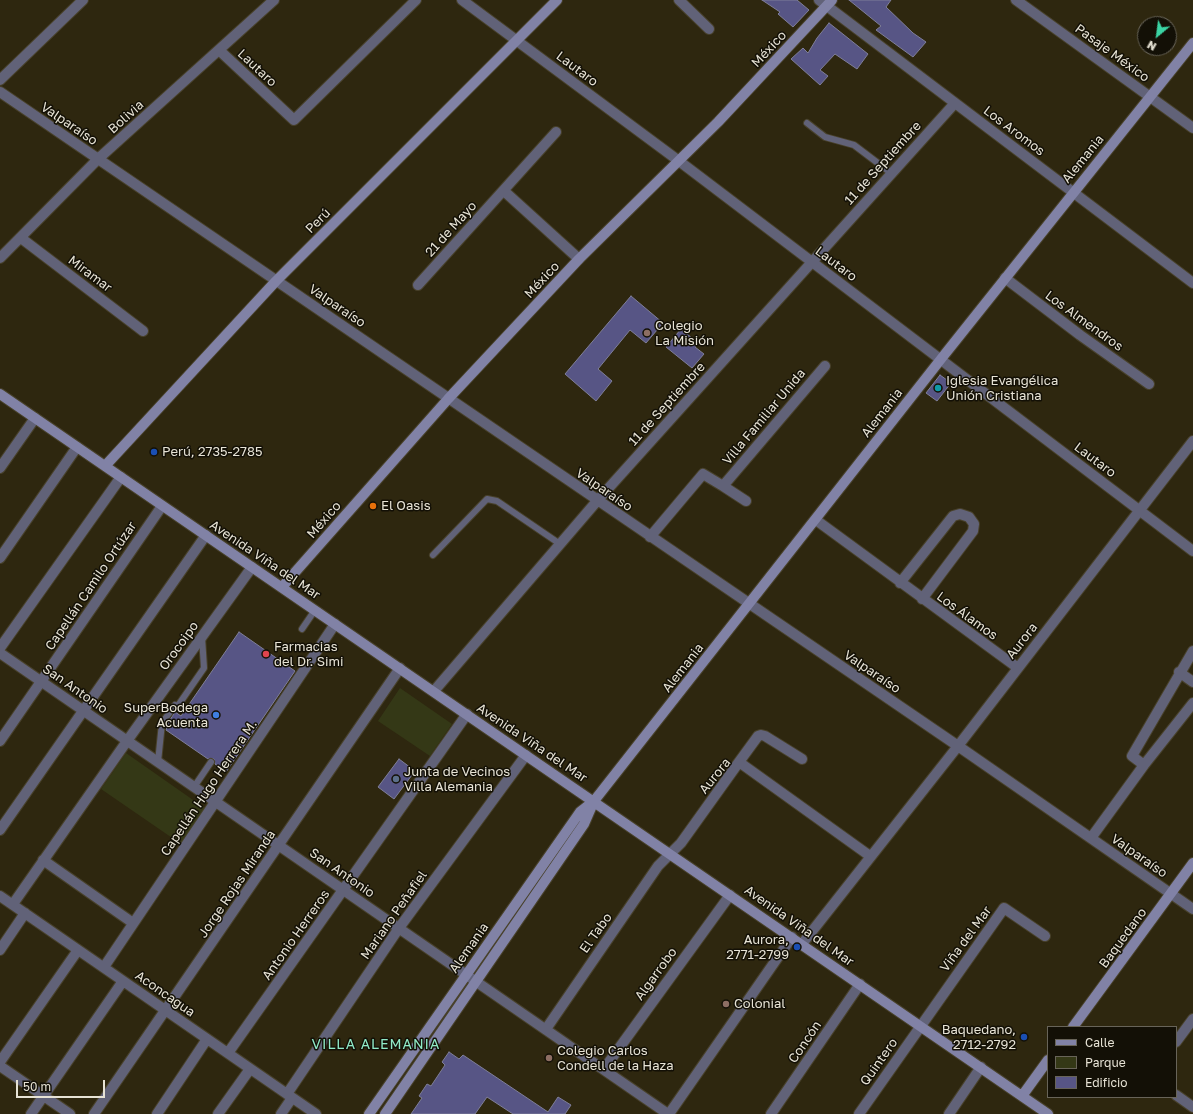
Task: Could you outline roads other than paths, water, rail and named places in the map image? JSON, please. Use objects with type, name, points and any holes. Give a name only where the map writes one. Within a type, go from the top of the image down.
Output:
[{"type":"main road","name":"Perú","points":[[105,466],[276,281],[518,41],[557,0]]},
{"type":"main road","name":"México","points":[[282,587],[448,399],[579,259],[759,80],[826,2]]},
{"type":"main road","name":"Alemania","points":[[386,1114],[584,824],[594,801],[1005,278],[1193,43]]},
{"type":"main road","name":"Avenida Viña del Mar","points":[[0,394],[730,894],[1048,1114]]},
{"type":"main road","name":"Alemania","points":[[369,1114],[576,818],[586,806],[594,801]]},
{"type":"main road","name":"Baquedano","points":[[1074,1026],[1193,863]]},
{"type":"main road","points":[[1022,1096],[1047,1061]]},
{"type":"street","points":[[0,80],[83,0]]},
{"type":"street","name":"Bolivia","points":[[0,258],[98,159],[274,0]]},
{"type":"street","name":"Lautaro","points":[[219,50],[294,120],[416,0]]},
{"type":"street","name":"Lautaro","points":[[462,0],[679,161],[1193,551]]},
{"type":"street","points":[[679,0],[709,29]]},
{"type":"street","name":"Pasaje México","points":[[1016,0],[1193,128]]},
{"type":"street","name":"Los Aromos","points":[[826,2],[955,103],[1193,283]]},
{"type":"street","name":"Valparaíso","points":[[0,92],[749,605],[958,746],[1193,909]]},
{"type":"street","name":"11 de Septiembre","points":[[434,691],[597,501],[955,103]]},
{"type":"street","name":"21 de Mayo","points":[[418,285],[556,132]]},
{"type":"street","points":[[504,191],[579,259]]},
{"type":"street","name":"Miramar","points":[[21,238],[143,331]]},
{"type":"street","name":"Los Almendros","points":[[1005,278],[1149,384]]},
{"type":"street","name":"Villa Familiar Unida","points":[[723,486],[825,366]]},
{"type":"street","points":[[0,468],[35,418]]},
{"type":"street","name":"Aurora","points":[[802,944],[958,746],[1193,441]]},
{"type":"street","points":[[0,558],[77,447]]},
{"type":"street","name":"Villa Familiar Unida","points":[[650,537],[703,474],[746,501]]},
{"type":"street","points":[[0,648],[121,477]]},
{"type":"street","name":"Capellán Camilo Ortúzar","points":[[0,741],[162,506]]},
{"type":"street","name":"Los Álamos","points":[[900,583],[953,516],[960,514],[969,517],[974,524],[973,531],[922,599]]},
{"type":"street","name":"Los Álamos","points":[[816,520],[1018,668]]},
{"type":"street","points":[[0,830],[206,535]]},
{"type":"street","name":"Orocoipo","points":[[13,904],[127,740],[252,567]]},
{"type":"street","name":"Capellán Hugo Herrera M.","points":[[104,967],[335,624]]},
{"type":"street","points":[[1144,765],[1132,756],[1179,672],[1193,651]]},
{"type":"street","name":"San Antonio","points":[[0,653],[669,1114]]},
{"type":"street","name":"Jorge Rojas Miranda","points":[[94,1114],[400,668]]},
{"type":"street","points":[[1179,672],[1193,682]]},
{"type":"street","points":[[1091,838],[1144,765],[1193,703]]},
{"type":"street","name":"Antonio Herreros","points":[[228,1053],[467,714]]},
{"type":"street","points":[[739,762],[758,736],[761,735],[802,759]]},
{"type":"street","name":"Mariano Peñafiel","points":[[280,1114],[290,1096],[399,928],[526,754]]},
{"type":"street","name":"Aurora","points":[[670,853],[681,843],[739,762],[870,856]]},
{"type":"street","name":"El Tabo","points":[[546,1030],[658,866],[670,853]]},
{"type":"street","points":[[43,860],[133,924]]},
{"type":"street","name":"Algarrobo","points":[[604,1069],[730,894]]},
{"type":"street","name":"Aconcagua","points":[[0,896],[316,1114]]},
{"type":"street","name":"Viña del Mar","points":[[920,1026],[1004,908],[1045,936]]},
{"type":"street","points":[[0,950],[25,913]]},
{"type":"street","points":[[669,1114],[792,937]]},
{"type":"street","points":[[0,1062],[78,950]]},
{"type":"street","points":[[31,1114],[123,981]]},
{"type":"street","name":"Concón","points":[[771,1114],[860,984]]},
{"type":"street","points":[[1177,1041],[1193,1020]]},
{"type":"street","name":"Quintero","points":[[859,1114],[920,1026]]},
{"type":"street","points":[[157,1114],[207,1039]]},
{"type":"street","points":[[0,1066],[70,1114]]},
{"type":"street","points":[[949,1114],[981,1067]]},
{"type":"street","points":[[218,1114],[250,1069]]},
{"type":"street","points":[[1177,1096],[1193,1107]]},
{"type":"lane","points":[[807,123],[825,137],[854,145],[891,173]]},
{"type":"lane","points":[[433,555],[488,499],[496,501],[560,544]]},
{"type":"lane","points":[[302,629],[315,610]]},
{"type":"lane","points":[[158,762],[162,723],[175,705],[177,707],[204,668],[202,636]]},
{"type":"lane","points":[[194,787],[211,762]]},
{"type":"place","name":"Colegio La Misión","points":[[647,333]]},
{"type":"place","name":"Iglesia Evangélica Unión Cristiana","points":[[938,388]]},
{"type":"place","name":"Perú, 2735-2785","points":[[154,452]]},
{"type":"place","name":"El Oasis","points":[[373,506]]},
{"type":"place","name":"Farmacias del Dr. Simi","points":[[266,654]]},
{"type":"place","name":"SuperBodega Acuenta","points":[[216,715]]},
{"type":"place","name":"Junta de Vecinos Villa Alemania","points":[[396,779]]},
{"type":"place","name":"Aurora, 2771-2799","points":[[797,947]]},
{"type":"place","name":"Colonial","points":[[726,1004]]},
{"type":"place","name":"Baquedano, 2712-2792","points":[[1024,1037]]},
{"type":"place","name":"Colegio Carlos Condell de la Haza","points":[[549,1058]]},
{"type":"district","name":"VILLA ALEMANIA","points":[[376,1045]]}]
